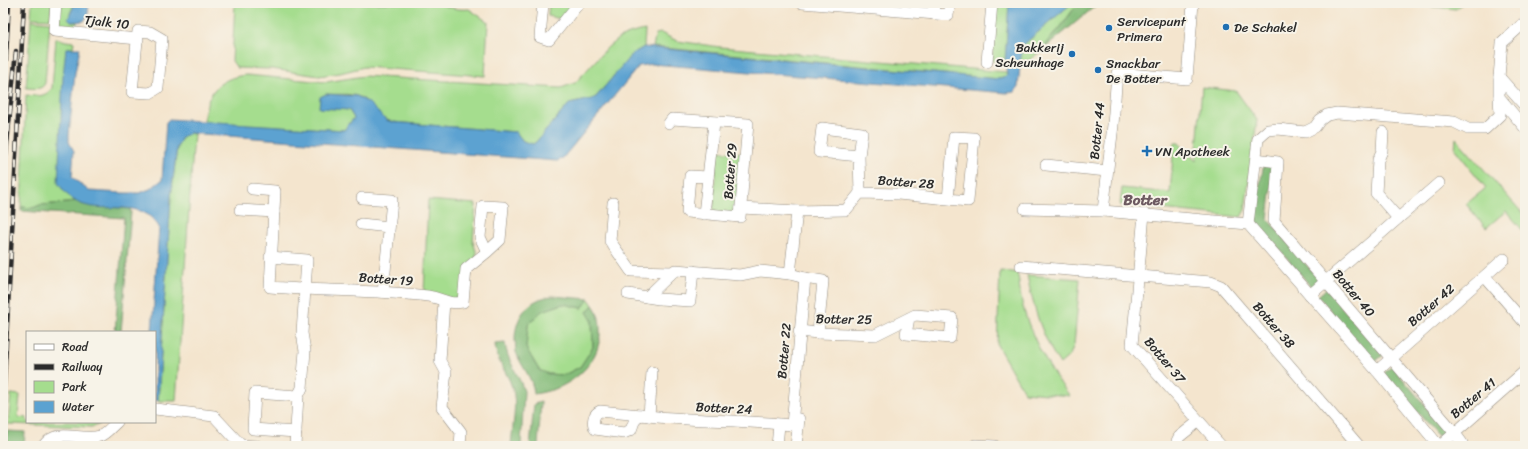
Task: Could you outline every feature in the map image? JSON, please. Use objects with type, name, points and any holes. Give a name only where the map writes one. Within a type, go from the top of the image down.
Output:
[{"type":"street","name":"Tjalk 10","points":[[56,3],[54,31],[138,35]]},
{"type":"street","points":[[543,3],[540,37],[549,40],[579,3]]},
{"type":"street","points":[[802,3],[933,8],[948,15],[950,3]]},
{"type":"street","points":[[987,62],[992,3]]},
{"type":"street","name":"Botter 44","points":[[1103,211],[1113,125],[1117,73],[1187,79],[1194,3]]},
{"type":"street","points":[[542,19],[557,24],[562,23]]},
{"type":"street","points":[[1500,116],[1499,78],[1502,43],[1525,22]]},
{"type":"street","points":[[150,32],[162,39],[158,88],[150,93],[132,92],[138,35],[150,32]]},
{"type":"street","points":[[1499,78],[1525,106]]},
{"type":"street","points":[[1499,98],[1525,128]]},
{"type":"street","points":[[1248,224],[1258,139],[1268,130],[1278,129],[1305,132],[1315,127],[1327,114],[1337,113],[1454,122],[1468,129],[1485,129],[1500,116],[1514,115]]},
{"type":"street","name":"Botter 29","points":[[670,122],[672,119],[748,124],[740,218],[687,212],[690,176],[708,177]]},
{"type":"street","name":"Botter 29","points":[[704,214],[714,122]]},
{"type":"street","points":[[1383,132],[1382,151],[1378,160],[1376,192],[1398,218]]},
{"type":"street","name":"Botter 28","points":[[860,193],[898,194],[948,199],[968,201],[974,138],[954,137],[948,199]]},
{"type":"street","name":"Botter 28","points":[[741,208],[797,211],[846,210],[860,193],[859,156]]},
{"type":"street","name":"Botter 40","points":[[1256,159],[1278,162],[1274,221],[1454,432],[1462,443],[1462,446]]},
{"type":"street","name":"Botter 44","points":[[1046,165],[1107,171]]},
{"type":"street","points":[[1310,295],[1439,183]]},
{"type":"street","name":"Botter 19","points":[[252,188],[275,191],[270,257],[270,287],[383,292],[430,296],[454,303],[463,302],[466,269],[487,252]]},
{"type":"street","points":[[362,198],[392,200],[383,292]]},
{"type":"street","points":[[613,203],[610,241],[631,271],[672,272],[675,270],[740,274],[760,271],[790,274],[805,278]]},
{"type":"street","points":[[1025,209],[1103,211],[1248,224],[1377,371],[1440,446]]},
{"type":"street","points":[[240,210],[274,212]]},
{"type":"street","points":[[790,274],[797,211]]},
{"type":"street","points":[[1139,276],[1144,214]]},
{"type":"street","points":[[361,224],[389,227]]},
{"type":"street","points":[[270,257],[307,260],[302,338],[305,351],[302,388],[298,396],[295,446]]},
{"type":"street","name":"Botter 42","points":[[1377,371],[1504,259]]},
{"type":"street","name":"Botter 38","points":[[1021,266],[1211,282],[1221,286],[1359,446]]},
{"type":"street","points":[[628,294],[690,301],[692,271]]},
{"type":"street","points":[[647,297],[672,272]]},
{"type":"street","name":"Botter 37","points":[[1139,276],[1132,345],[1199,421],[1215,444]]},
{"type":"street","points":[[1485,277],[1525,324]]},
{"type":"street","name":"Botter 22","points":[[796,446],[795,426],[808,332],[823,281],[805,278],[808,332]]},
{"type":"street","points":[[444,301],[440,361],[446,372],[442,407],[461,432],[460,446]]},
{"type":"street","name":"Botter 25","points":[[808,332],[875,335],[909,318]]},
{"type":"street","name":"Botter 24","points":[[652,372],[644,415],[689,420],[795,426]]},
{"type":"street","name":"Botter 41","points":[[1440,446],[1454,432],[1525,372]]},
{"type":"street","points":[[296,432],[253,429],[255,393],[298,396]]},
{"type":"street","points":[[156,409],[214,416],[242,445],[256,446]]},
{"type":"street","points":[[1179,446],[1179,437],[1199,421]]},
{"type":"street","points":[[43,446],[50,439],[58,436],[89,438],[101,436],[116,423]]},
{"type":"street","points":[[777,446],[779,425]]},
{"type":"street","points":[[975,446],[995,446]]},
{"type":"green space","points":[[32,3],[52,3],[50,19],[31,18]]},
{"type":"green space","points":[[67,3],[75,3],[70,13],[71,22],[77,22],[76,31],[59,24],[60,4],[66,5]]},
{"type":"green space","points":[[235,3],[439,3],[453,8],[469,9],[488,22],[485,76],[364,67],[319,76],[272,69],[237,68],[232,61]]},
{"type":"green space","points":[[549,3],[576,3],[561,19],[548,16]]},
{"type":"green space","points":[[994,3],[1009,3],[1005,62],[992,61]]},
{"type":"green space","points":[[1072,3],[1080,3],[1047,42],[1045,48],[1028,61],[1020,62],[1022,46]]},
{"type":"green space","points":[[1080,3],[1099,3],[1045,48],[1047,42]]},
{"type":"green space","points":[[1388,3],[1463,3],[1456,9]]},
{"type":"green space","points":[[31,20],[50,22],[45,83],[44,86],[37,88],[26,88]]},
{"type":"green space","points":[[645,30],[644,47],[632,54],[596,97],[569,104],[533,144],[523,141],[515,132],[392,122],[383,117],[362,98],[350,95],[326,94],[341,109],[349,110],[354,118],[344,130],[204,122],[207,103],[215,89],[228,80],[246,75],[326,82],[364,76],[561,88],[575,83],[608,47],[619,38]]},
{"type":"green space","points":[[661,33],[677,41],[720,47],[1006,72],[1007,75],[999,79],[653,47],[656,34]]},
{"type":"green space","points":[[56,38],[74,42],[73,48],[66,48],[68,196],[75,201],[40,205],[33,208],[21,207],[26,95],[43,95],[52,88]]},
{"type":"green space","points":[[1202,87],[1236,91],[1257,120],[1245,210],[1241,217],[1120,205],[1122,188],[1170,193],[1174,143],[1179,143],[1196,161]]},
{"type":"green space","points":[[189,133],[194,134],[176,401],[158,401],[171,197],[177,147],[182,137]]},
{"type":"green space","points":[[1456,138],[1525,216],[1525,233],[1506,211],[1486,228],[1466,204],[1486,188],[1455,149]]},
{"type":"green space","points":[[717,151],[742,153],[736,215],[713,214]]},
{"type":"green space","points":[[1264,164],[1274,167],[1268,219],[1320,281],[1312,288],[1253,218]]},
{"type":"green space","points":[[428,200],[476,204],[473,242],[477,254],[462,297],[452,299],[424,293]]},
{"type":"green space","points":[[75,201],[82,204],[130,209],[131,212],[121,331],[115,331],[124,218],[21,211],[21,207],[33,208],[40,205]]},
{"type":"green space","points":[[1000,271],[1017,273],[1024,311],[1034,337],[1054,374],[1070,396],[1024,392],[997,345]]},
{"type":"green space","points":[[1027,275],[1080,279],[1074,345],[1070,355],[1060,364],[1043,333],[1032,298]]},
{"type":"green space","points":[[1326,289],[1383,355],[1375,362],[1318,296]]},
{"type":"green space","points":[[553,296],[589,299],[582,308],[563,304],[542,311],[528,325],[526,348],[539,370],[548,374],[564,375],[580,367],[593,347],[592,320],[587,312],[593,305],[597,311],[599,320],[599,341],[593,359],[580,374],[564,385],[555,389],[534,394],[529,377],[516,352],[516,331],[521,316],[530,304],[544,297]]},
{"type":"green space","points":[[589,299],[593,305],[587,312],[592,320],[593,348],[580,367],[564,375],[548,374],[539,370],[526,348],[528,325],[542,311],[563,304],[582,308]]},
{"type":"green space","points":[[505,343],[508,356],[524,391],[521,446],[511,446],[515,408],[514,393],[510,381],[497,356],[495,344]]},
{"type":"green space","points":[[1392,366],[1443,427],[1445,432],[1438,436],[1384,373]]},
{"type":"green space","points":[[11,394],[20,395],[18,417],[26,418],[26,423],[100,424],[92,427],[8,424]]},
{"type":"green space","points":[[541,402],[538,446],[530,446],[534,404]]},
{"type":"green space","points":[[7,431],[25,432],[24,446],[8,446]]},
{"type":"water","points":[[75,3],[89,3],[88,14],[84,21],[71,22],[68,19]]},
{"type":"water","points":[[1009,3],[1072,3],[1022,46],[1018,87],[1015,92],[1007,93],[652,64],[639,66],[562,159],[557,161],[189,133],[182,137],[177,147],[171,197],[158,401],[156,400],[156,331],[152,331],[159,227],[152,218],[143,212],[134,209],[91,207],[81,204],[68,195],[58,183],[63,76],[66,48],[80,48],[75,73],[69,135],[69,142],[74,151],[72,177],[89,191],[123,193],[139,193],[150,189],[162,180],[166,122],[169,119],[344,130],[354,118],[349,110],[319,108],[320,97],[326,94],[357,96],[369,103],[386,120],[392,122],[516,132],[523,141],[533,144],[569,104],[596,97],[632,54],[644,47],[999,79],[1007,75],[1005,61]]},
{"type":"railway","points":[[3,112],[9,3]]},
{"type":"railway","points":[[3,403],[24,3]]},
{"type":"railway","points":[[3,186],[16,51]]},
{"type":"place","name":"De Schakel","points":[[1226,27]]},
{"type":"place","name":"Servicepunt Primera","points":[[1109,28]]},
{"type":"place","name":"Bakkerij Scheunhage","points":[[1072,54]]},
{"type":"place","name":"Snackbar De Botter","points":[[1098,70]]},
{"type":"place","name":"VN Apotheek","points":[[1147,151]]},
{"type":"district","name":"Botter","points":[[1145,200]]}]
